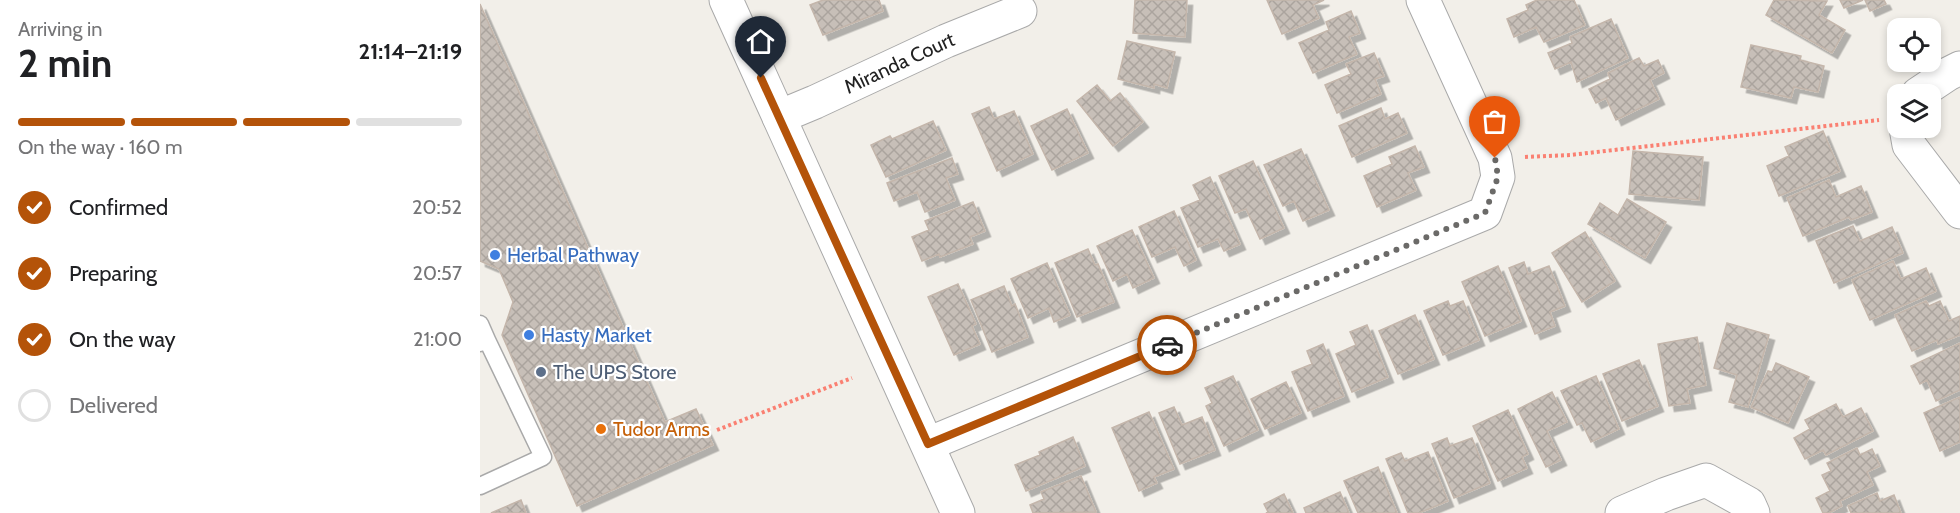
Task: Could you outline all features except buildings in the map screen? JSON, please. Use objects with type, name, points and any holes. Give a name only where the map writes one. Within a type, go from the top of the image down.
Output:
[{"type":"street","points":[[726,0],[958,513]]},
{"type":"street","points":[[928,444],[1485,213],[1498,177],[1495,158],[1423,0]]},
{"type":"street","name":"Miranda Court","points":[[779,117],[946,41],[1020,11]]},
{"type":"street","points":[[1933,84],[1960,68]]},
{"type":"street","points":[[1905,138],[1960,212]]},
{"type":"street","points":[[1622,513],[1706,480],[1749,504],[1753,513]]},
{"type":"lane","points":[[480,486],[543,458],[482,336]]},
{"type":"path","points":[[1495,158],[1570,155],[1887,125]]},
{"type":"path","points":[[717,430],[852,378]]},
{"type":"way so far","points":[[1167,345],[1485,213],[1498,177],[1495,158]]},
{"type":"place","name":"Herbal Pathway","points":[[495,255]]},
{"type":"place","name":"Hasty Market","points":[[529,335]]},
{"type":"place","name":"The UPS Store","points":[[541,372]]},
{"type":"place","name":"Tudor Arms","points":[[601,429]]},
{"type":"route","points":[[761,78],[928,444],[1167,345]]}]
